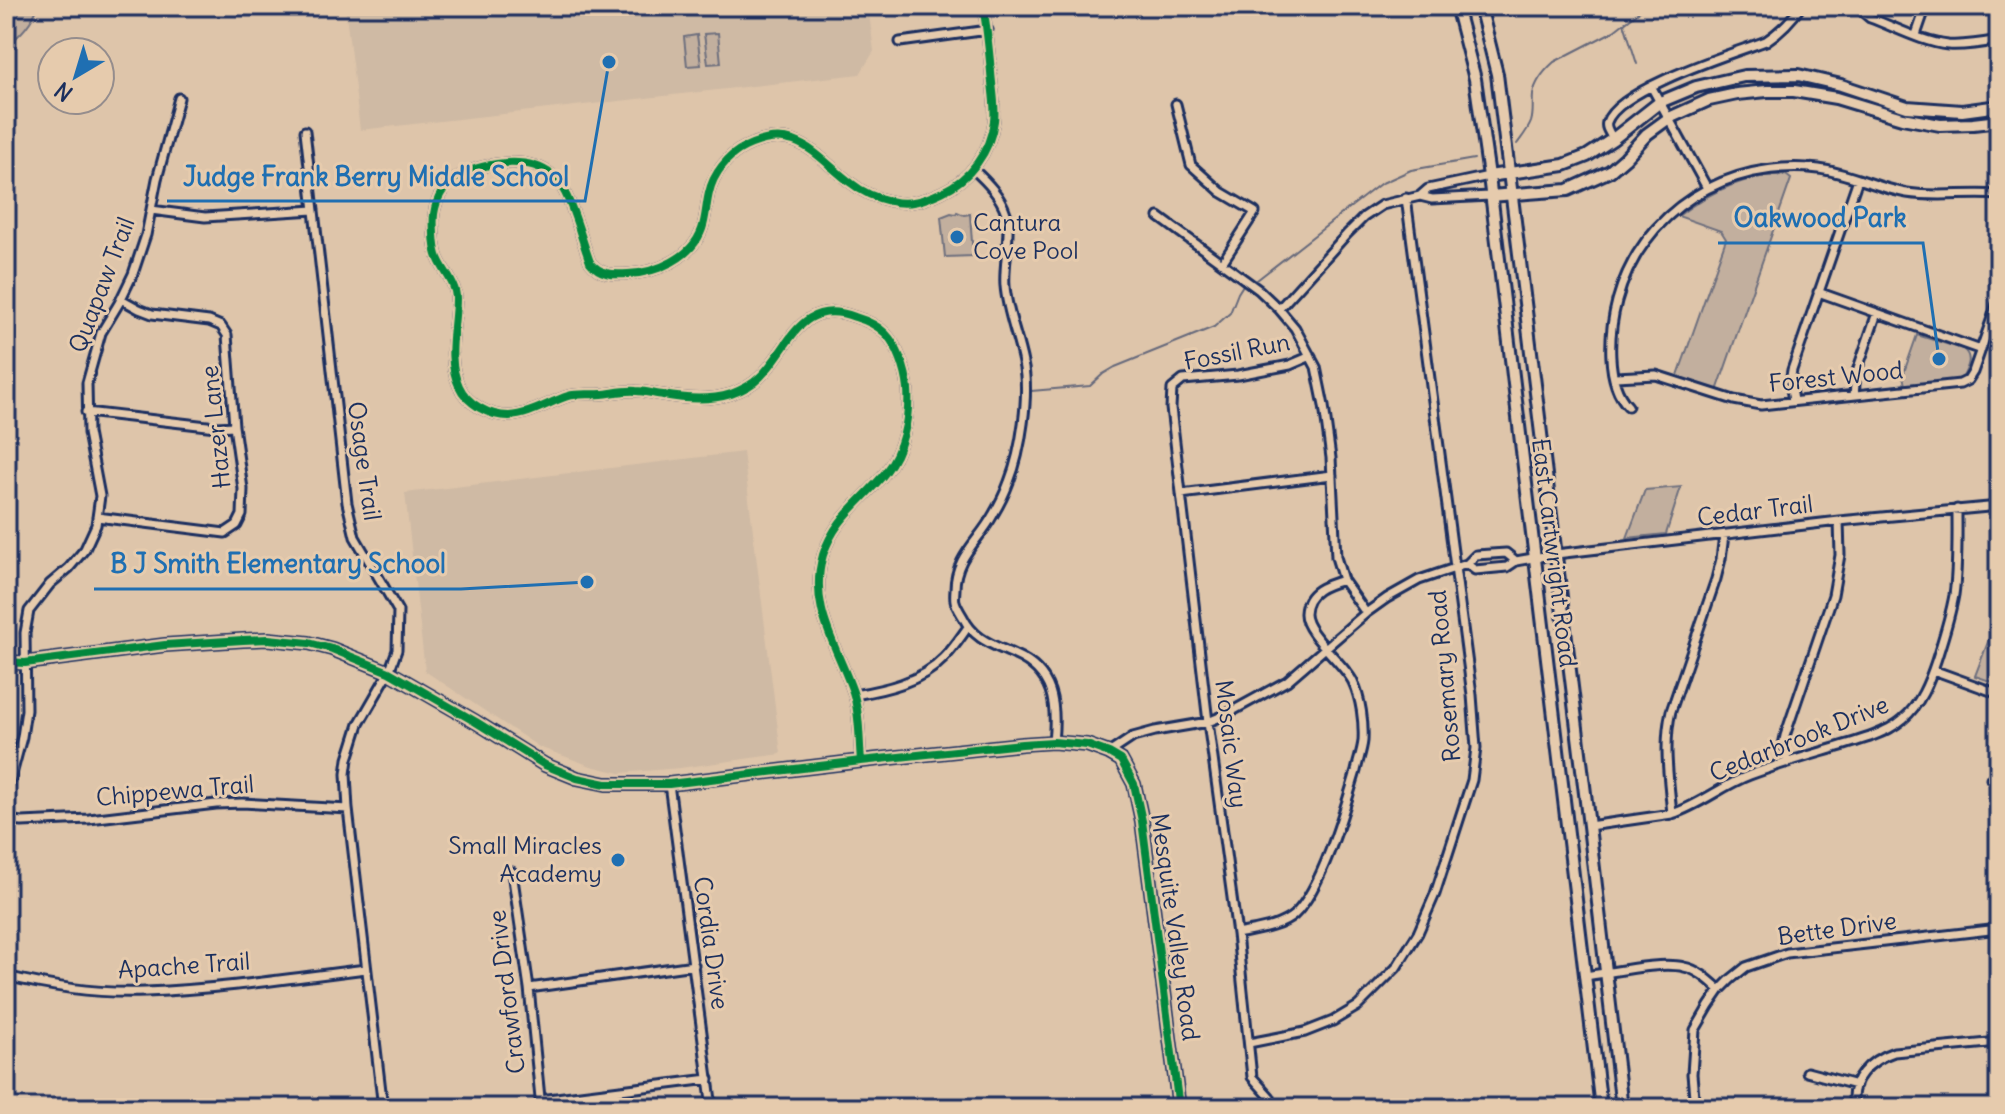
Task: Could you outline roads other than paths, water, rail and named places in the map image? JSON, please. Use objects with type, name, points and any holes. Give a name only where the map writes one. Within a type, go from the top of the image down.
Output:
[{"type":"street","points":[[861,761],[854,695],[824,624],[819,573],[828,541],[838,523],[885,473],[904,435],[909,407],[908,385],[904,368],[885,332],[849,314],[831,312],[813,316],[798,326],[760,377],[748,387],[714,398],[688,398],[638,390],[571,395],[509,416],[487,412],[470,402],[460,391],[452,369],[456,293],[437,254],[434,216],[439,196],[452,181],[468,172],[513,163],[538,166],[563,186],[590,262],[596,270],[607,274],[635,274],[669,264],[685,253],[702,229],[714,178],[734,153],[762,141],[795,141],[811,148],[852,184],[891,202],[910,203],[930,198],[949,189],[974,170],[989,140],[994,121],[988,30],[983,6]]},
{"type":"street","name":"East Cartwright Road","points":[[1456,6],[1475,79],[1489,176],[1601,1108]]},
{"type":"street","name":"East Cartwright Road","points":[[1480,6],[1497,74],[1622,1108]]},
{"type":"street","points":[[1613,139],[1606,127],[1607,121],[1624,103],[1667,77],[1766,41],[1780,32],[1801,6]]},
{"type":"street","points":[[1916,35],[1926,6]]},
{"type":"street","points":[[1863,10],[1870,18],[1948,45],[1999,41]]},
{"type":"street","points":[[900,42],[988,30]]},
{"type":"street","points":[[1420,196],[1428,189],[1564,165],[1587,156],[1613,139],[1660,102],[1696,87],[1744,76],[1798,75],[1841,85],[1907,107],[1962,111],[1999,106]]},
{"type":"street","points":[[1651,86],[1707,188]]},
{"type":"street","points":[[1279,309],[1364,217],[1382,205],[1420,196],[1432,199],[1568,190],[1610,171],[1647,134],[1669,118],[1709,100],[1737,94],[1794,91],[1836,98],[1926,123],[1999,121]]},
{"type":"street","name":"Quapaw Trail","points":[[6,797],[26,710],[25,633],[29,611],[50,584],[85,549],[96,525],[100,496],[88,433],[87,383],[101,333],[133,274],[146,235],[179,98]]},
{"type":"street","points":[[1176,104],[1191,165],[1221,192],[1255,212],[1222,263]]},
{"type":"street","name":"Osage Trail","points":[[305,131],[347,503],[355,537],[398,611],[397,650],[353,741],[346,774],[383,1108]]},
{"type":"street","points":[[1628,406],[1618,395],[1610,338],[1625,277],[1648,238],[1669,215],[1707,188],[1754,172],[1780,168],[1836,172],[1920,195],[1999,195]]},
{"type":"street","points":[[974,170],[990,185],[1007,214],[1006,296],[1024,366],[1025,414],[1009,482],[993,517],[962,557],[955,582],[955,601],[968,627],[985,642],[1018,656],[1043,677],[1056,715],[1053,742]]},
{"type":"street","points":[[1793,401],[1792,370],[1858,179]]},
{"type":"street","name":"Rosemary Road","points":[[1249,1043],[1305,1032],[1333,1021],[1358,1006],[1396,968],[1418,933],[1435,894],[1472,780],[1476,748],[1472,695],[1406,198]]},
{"type":"street","points":[[151,210],[205,217],[314,210]]},
{"type":"street","points":[[1159,217],[1259,290],[1295,328],[1311,356],[1324,406],[1332,475],[1336,557],[1343,580],[1366,613]]},
{"type":"street","points":[[1818,292],[1981,350],[1999,298]]},
{"type":"street","name":"Hazer Lane","points":[[97,517],[225,533],[237,525],[242,515],[243,489],[234,426],[227,335],[221,326],[209,321],[152,314],[121,299]]},
{"type":"street","points":[[1854,395],[1856,374],[1877,313]]},
{"type":"street","name":"Forest Wood","points":[[1615,377],[1656,375],[1734,400],[1761,405],[1960,384],[1968,380],[1973,372],[1981,350]]},
{"type":"street","name":"Fossil Run","points":[[1172,389],[1183,380],[1238,375],[1290,365],[1311,356]]},
{"type":"street","name":"Mosaic Way","points":[[1172,389],[1171,408],[1252,1077],[1270,1097]]},
{"type":"street","points":[[86,412],[216,427],[234,426]]},
{"type":"street","points":[[1181,494],[1332,475]]},
{"type":"street","name":"Cedar Trail","points":[[1467,564],[1475,570],[1507,567],[1516,561],[1556,554],[1999,506]]},
{"type":"street","name":"Cedarbrook Drive","points":[[1589,826],[1672,814],[1696,805],[1750,775],[1870,737],[1902,721],[1916,704],[1933,670],[1947,627],[1954,594],[1957,509]]},
{"type":"street","points":[[1788,763],[1783,745],[1785,736],[1835,585],[1840,555],[1839,521]]},
{"type":"street","points":[[1672,814],[1667,728],[1719,569],[1724,535]]},
{"type":"street","name":"Cedar Trail","points":[[1109,753],[1133,737],[1208,722],[1287,681],[1366,613],[1419,580],[1467,564],[1476,555],[1506,553],[1516,561]]},
{"type":"street","points":[[1237,934],[1290,918],[1302,906],[1316,883],[1347,804],[1363,744],[1362,714],[1353,680],[1325,648],[1306,619],[1305,609],[1319,588],[1343,580]]},
{"type":"street","points":[[854,695],[893,686],[926,672],[943,660],[968,627]]},
{"type":"street","points":[[6,662],[25,663],[165,645],[268,639],[309,643],[389,672],[545,765],[577,778],[606,784],[669,784],[1053,742],[1087,745],[1109,753]]},
{"type":"street","points":[[1933,670],[1999,694]]},
{"type":"street","name":"Mesquite Valley Road","points":[[1109,753],[1121,760],[1129,772],[1142,821],[1179,1108]]},
{"type":"street","name":"Cordia Drive","points":[[669,784],[712,1108]]},
{"type":"street","name":"Chippewa Trail","points":[[6,820],[89,819],[242,803],[348,809]]},
{"type":"street","name":"Crawford Drive","points":[[512,872],[529,988],[540,1104]]},
{"type":"street","name":"Bette Drive","points":[[1695,1108],[1692,1074],[1695,1030],[1720,990],[1746,967],[1787,953],[1999,929]]},
{"type":"street","points":[[529,988],[694,965]]},
{"type":"street","points":[[1584,976],[1638,968],[1684,967],[1701,974],[1720,990]]},
{"type":"street","name":"Apache Trail","points":[[6,976],[75,988],[145,992],[366,969]]},
{"type":"street","points":[[1854,1108],[1856,1085],[1865,1069],[1879,1057],[1894,1052],[1999,1042]]},
{"type":"street","points":[[1807,1072],[1856,1085]]},
{"type":"street","points":[[540,1104],[709,1079]]},
{"type":"waterway","points":[[1517,144],[1531,122],[1534,90],[1547,69],[1554,62],[1614,31],[1646,6]]},
{"type":"waterway","points":[[1624,23],[1637,64]]},
{"type":"waterway","points":[[1257,280],[1380,184],[1411,170],[1474,159]]},
{"type":"waterway","points":[[1031,391],[1090,386],[1115,367],[1214,327],[1230,313],[1238,293],[1247,283]]},
{"type":"place","name":"Judge Frank Berry Middle School","points":[[609,62]]},
{"type":"place","name":"Cantura Cove Pool","points":[[957,237]]},
{"type":"place","name":"Oakwood Park","points":[[1939,359]]},
{"type":"place","name":"B J Smith Elementary School","points":[[587,582]]},
{"type":"place","name":"Small Miracles Academy","points":[[618,860]]}]
